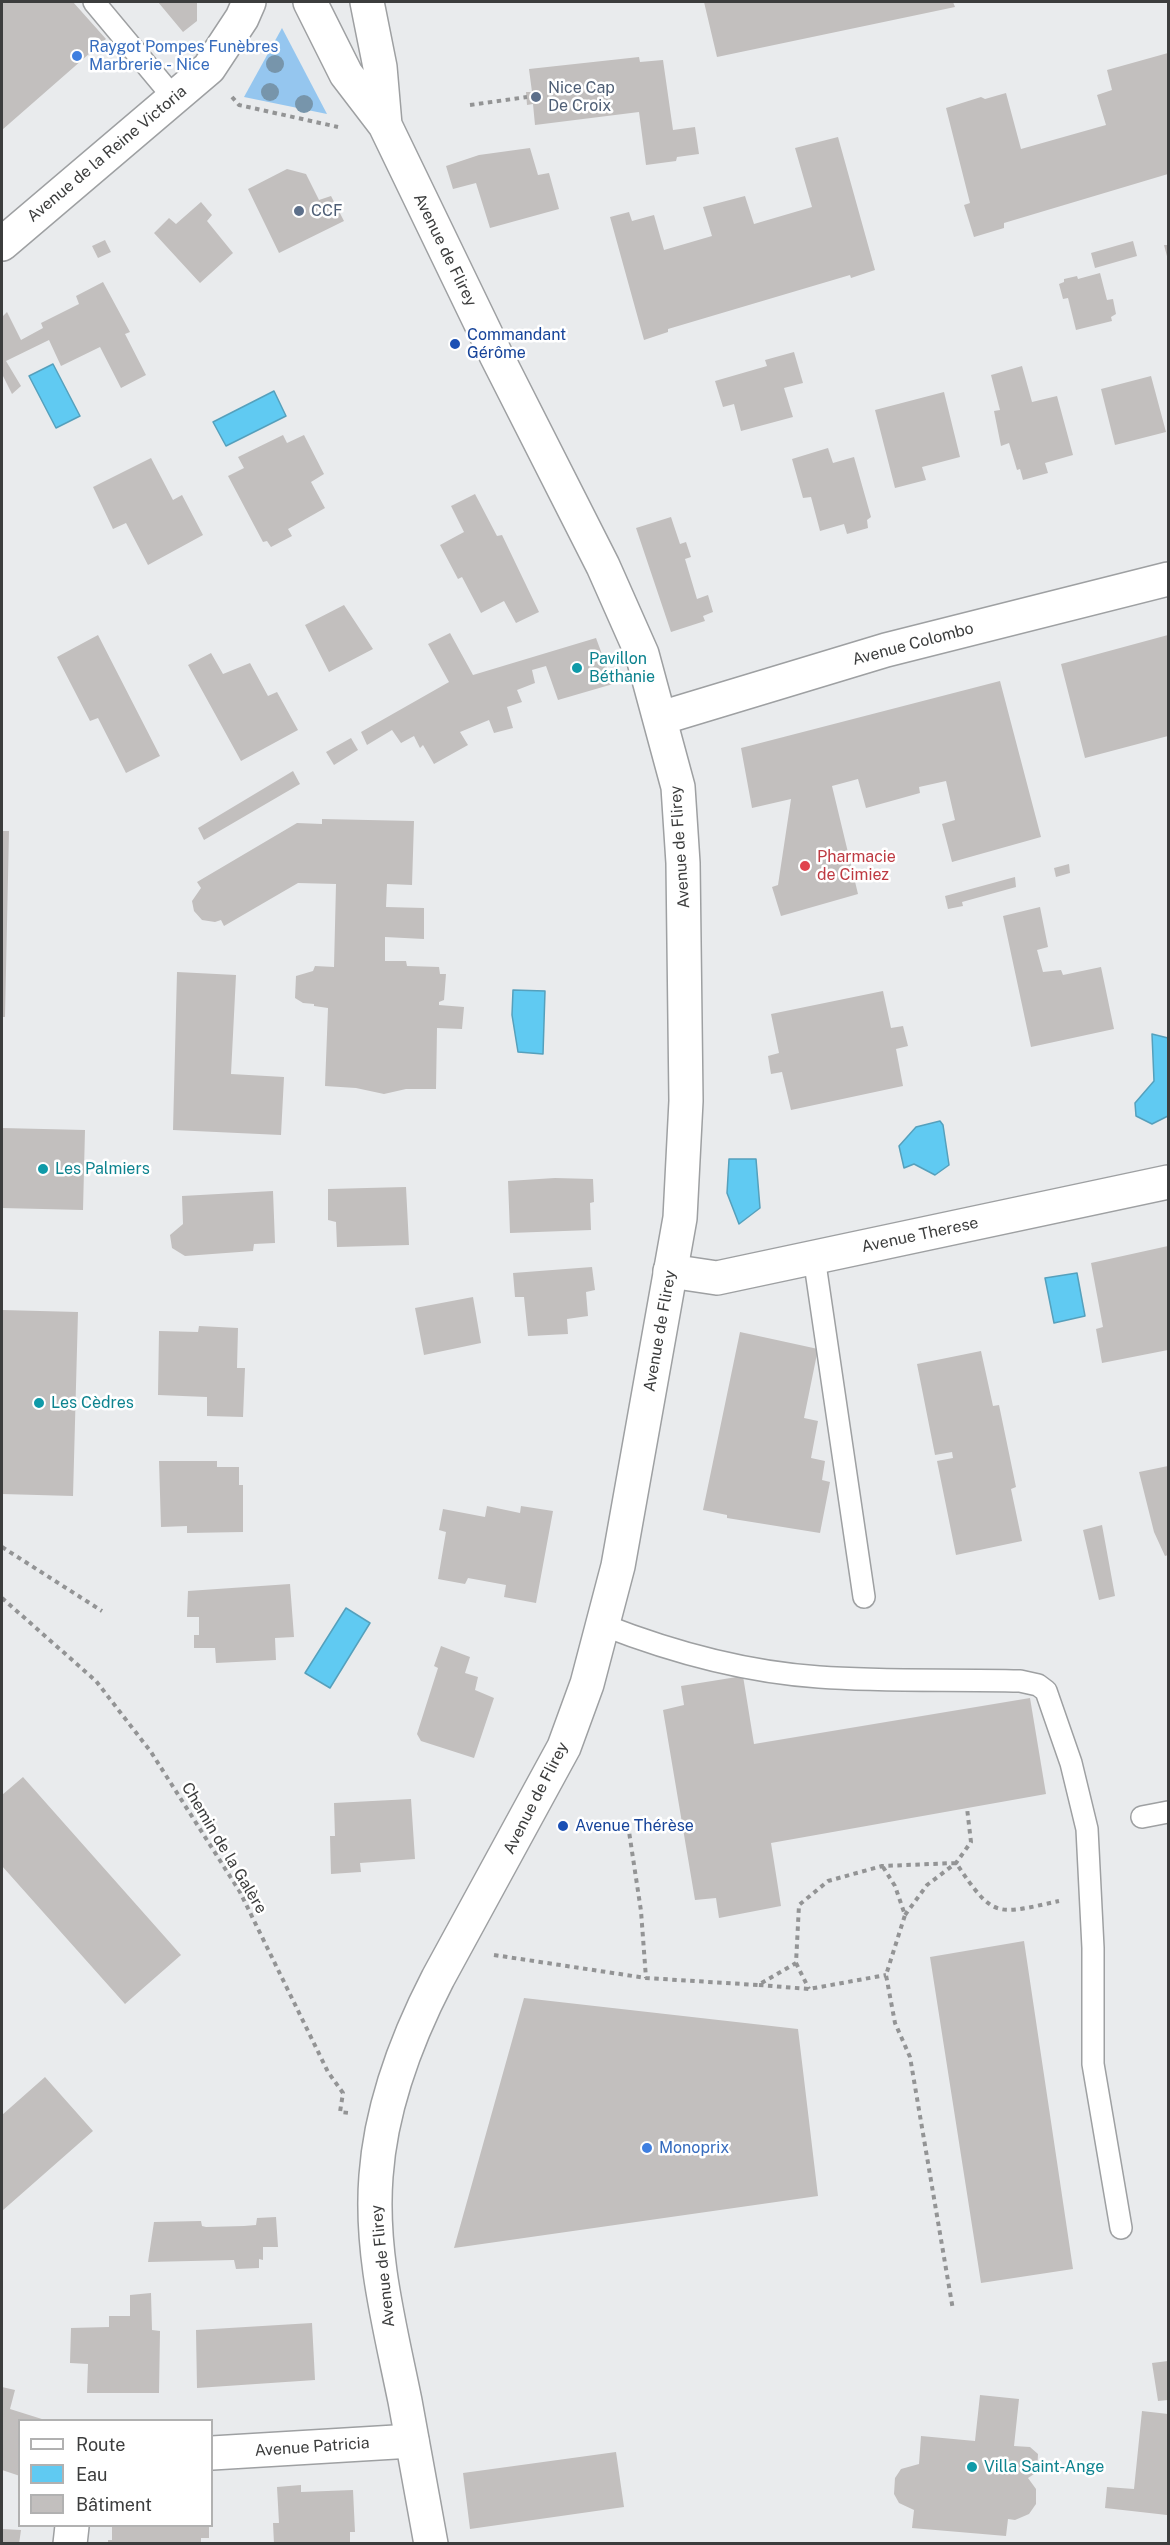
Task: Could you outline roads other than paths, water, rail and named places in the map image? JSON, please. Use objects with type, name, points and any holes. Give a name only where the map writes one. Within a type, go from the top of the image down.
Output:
[{"type":"main road","name":"Avenue de la Reine Victoria","points":[[2,244],[209,68],[242,18],[249,2]]},
{"type":"main road","name":"Avenue de Flirey","points":[[310,2],[346,74],[388,132],[496,356],[603,566],[642,654],[678,787],[683,863],[686,1101],[680,1218],[618,1566],[587,1684],[564,1747],[419,2016],[398,2068],[385,2119],[376,2176],[376,2228],[385,2309],[431,2544]]},
{"type":"main road","name":"Avenue de Flirey","points":[[368,2],[380,67],[388,132]]},
{"type":"main road","name":"Avenue Colombo","points":[[661,718],[886,650],[1168,579]]},
{"type":"main road","name":"Avenue Therese","points":[[670,1271],[717,1278],[1168,1182]]},
{"type":"main road","name":"Avenue Patricia","points":[[213,2453],[412,2441]]},
{"type":"main road","points":[[70,2544],[72,2527]]},
{"type":"lane","points":[[94,2],[174,98]]},
{"type":"lane","points":[[814,1257],[864,1597]]},
{"type":"lane","points":[[603,1625],[661,1648],[746,1666],[819,1677],[1020,1681],[1038,1685],[1046,1691],[1071,1762],[1087,1829],[1093,1948],[1093,2064],[1121,2228]]},
{"type":"lane","points":[[1142,1817],[1168,1812]]},
{"type":"water","points":[[53,364],[80,416],[56,428],[29,376]]},
{"type":"water","points":[[274,391],[286,416],[226,446],[213,422]]},
{"type":"water","points":[[513,990],[545,991],[543,1054],[518,1052],[512,1015]]},
{"type":"water","points":[[1152,1034],[1168,1038],[1168,1116],[1152,1124],[1136,1116],[1135,1103],[1154,1081]]},
{"type":"water","points":[[940,1121],[943,1125],[949,1165],[935,1175],[914,1164],[904,1168],[899,1146],[916,1127]]},
{"type":"water","points":[[729,1159],[756,1159],[760,1208],[739,1224],[727,1193]]},
{"type":"water","points":[[1077,1273],[1085,1316],[1054,1323],[1045,1278]]},
{"type":"water","points":[[346,1608],[370,1623],[330,1688],[305,1673]]},
{"type":"place","name":"Raygot Pompes Funèbres Marbrerie - Nice","points":[[77,56]]},
{"type":"place","name":"Nice Cap De Croix","points":[[536,97]]},
{"type":"place","name":"CCF","points":[[299,211]]},
{"type":"place","name":"Commandant Gérôme","points":[[455,344]]},
{"type":"place","name":"Pavillon Béthanie","points":[[577,668]]},
{"type":"place","name":"Pharmacie de Cimiez","points":[[805,866]]},
{"type":"place","name":"Les Palmiers","points":[[43,1169]]},
{"type":"place","name":"Les Cèdres","points":[[39,1403]]},
{"type":"place","name":"Avenue Thérèse","points":[[563,1826]]},
{"type":"place","name":"Monoprix","points":[[647,2148]]},
{"type":"place","name":"Villa Saint-Ange","points":[[972,2467]]}]
